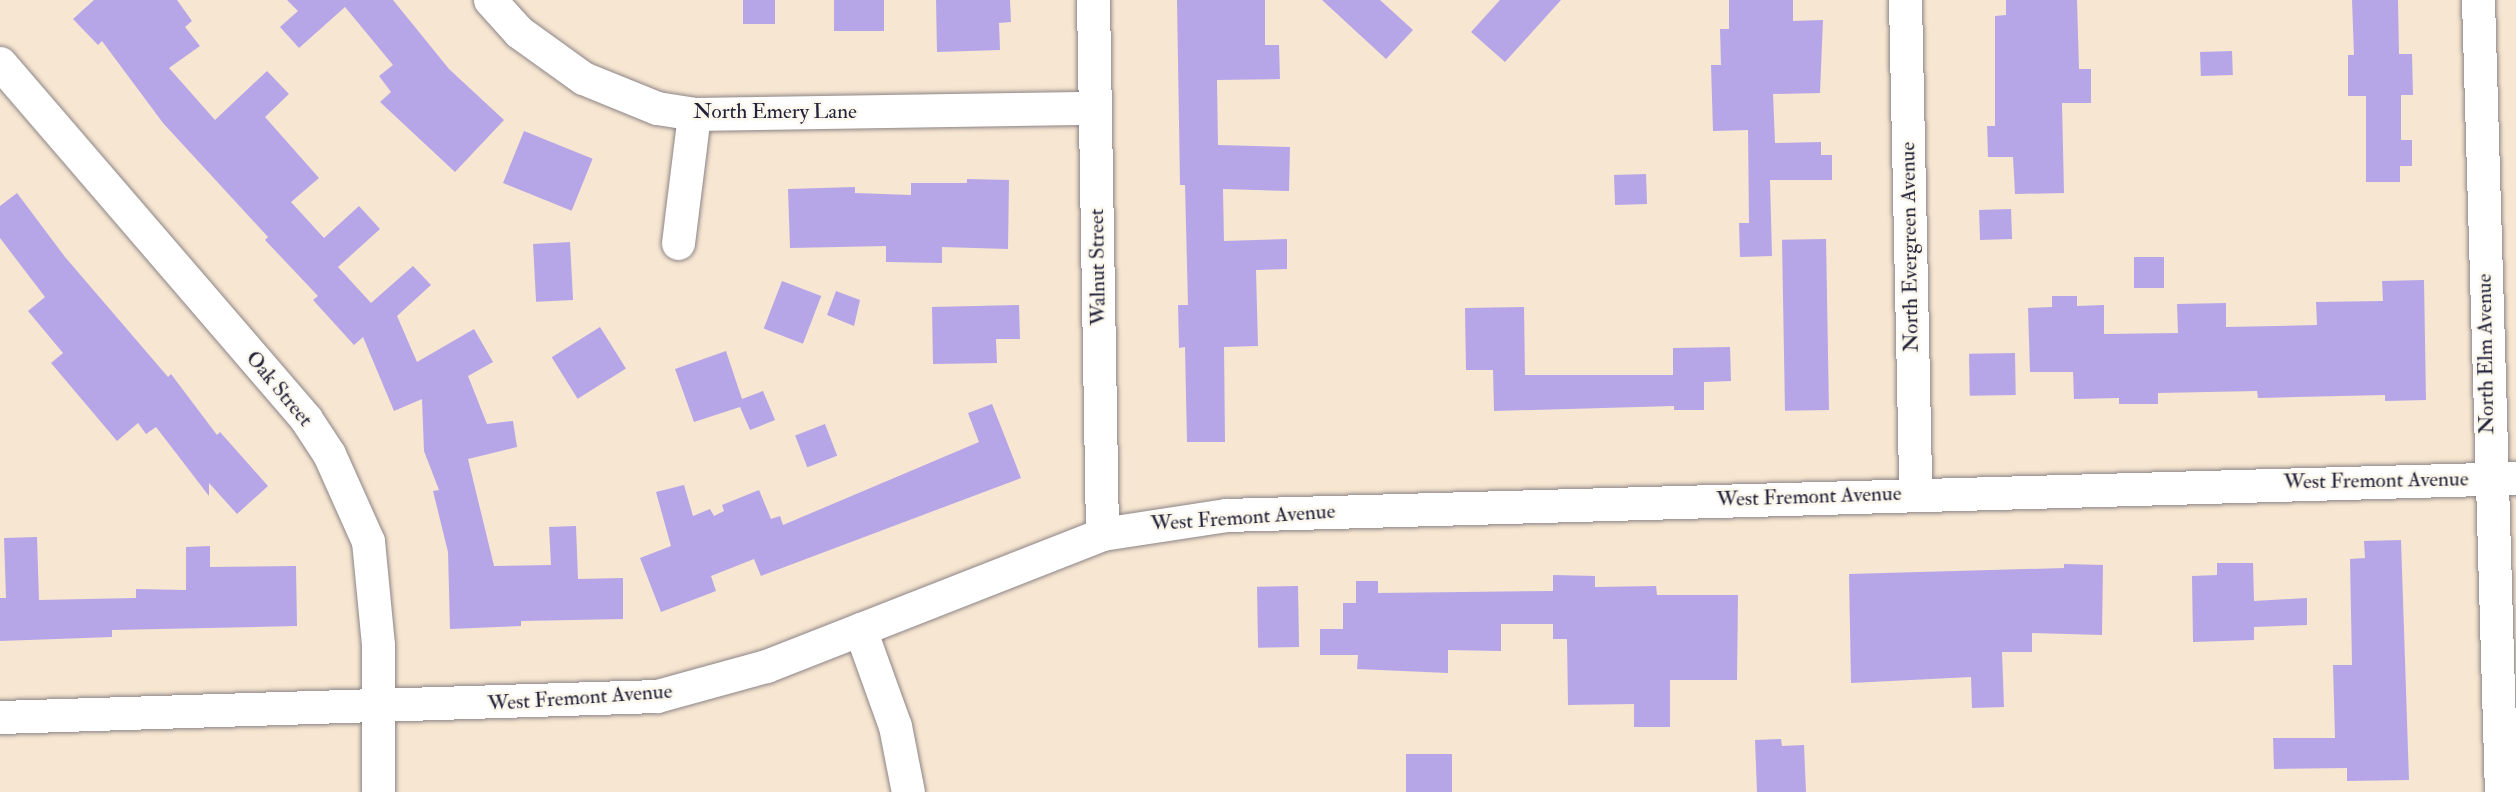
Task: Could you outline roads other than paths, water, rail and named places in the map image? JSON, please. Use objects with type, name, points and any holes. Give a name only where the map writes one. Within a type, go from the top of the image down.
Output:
[{"type":"street","name":"North Emery Lane","points":[[490,0],[519,32],[583,78],[657,108],[694,114],[1095,108]]},
{"type":"street","name":"Walnut Street","points":[[1093,0],[1102,534]]},
{"type":"street","name":"North Evergreen Avenue","points":[[1905,0],[1915,494]]},
{"type":"street","name":"North Elm Avenue","points":[[2478,0],[2503,478],[2501,792]]},
{"type":"street","name":"Oak Street","points":[[0,63],[306,419],[329,454],[368,541],[378,645],[378,792]]},
{"type":"street","points":[[678,243],[694,114]]},
{"type":"street","name":"West Fremont Avenue","points":[[0,718],[376,708],[657,696],[766,666],[1102,534],[1226,515],[2503,478]]},
{"type":"street","points":[[860,629],[895,726],[908,792]]}]
